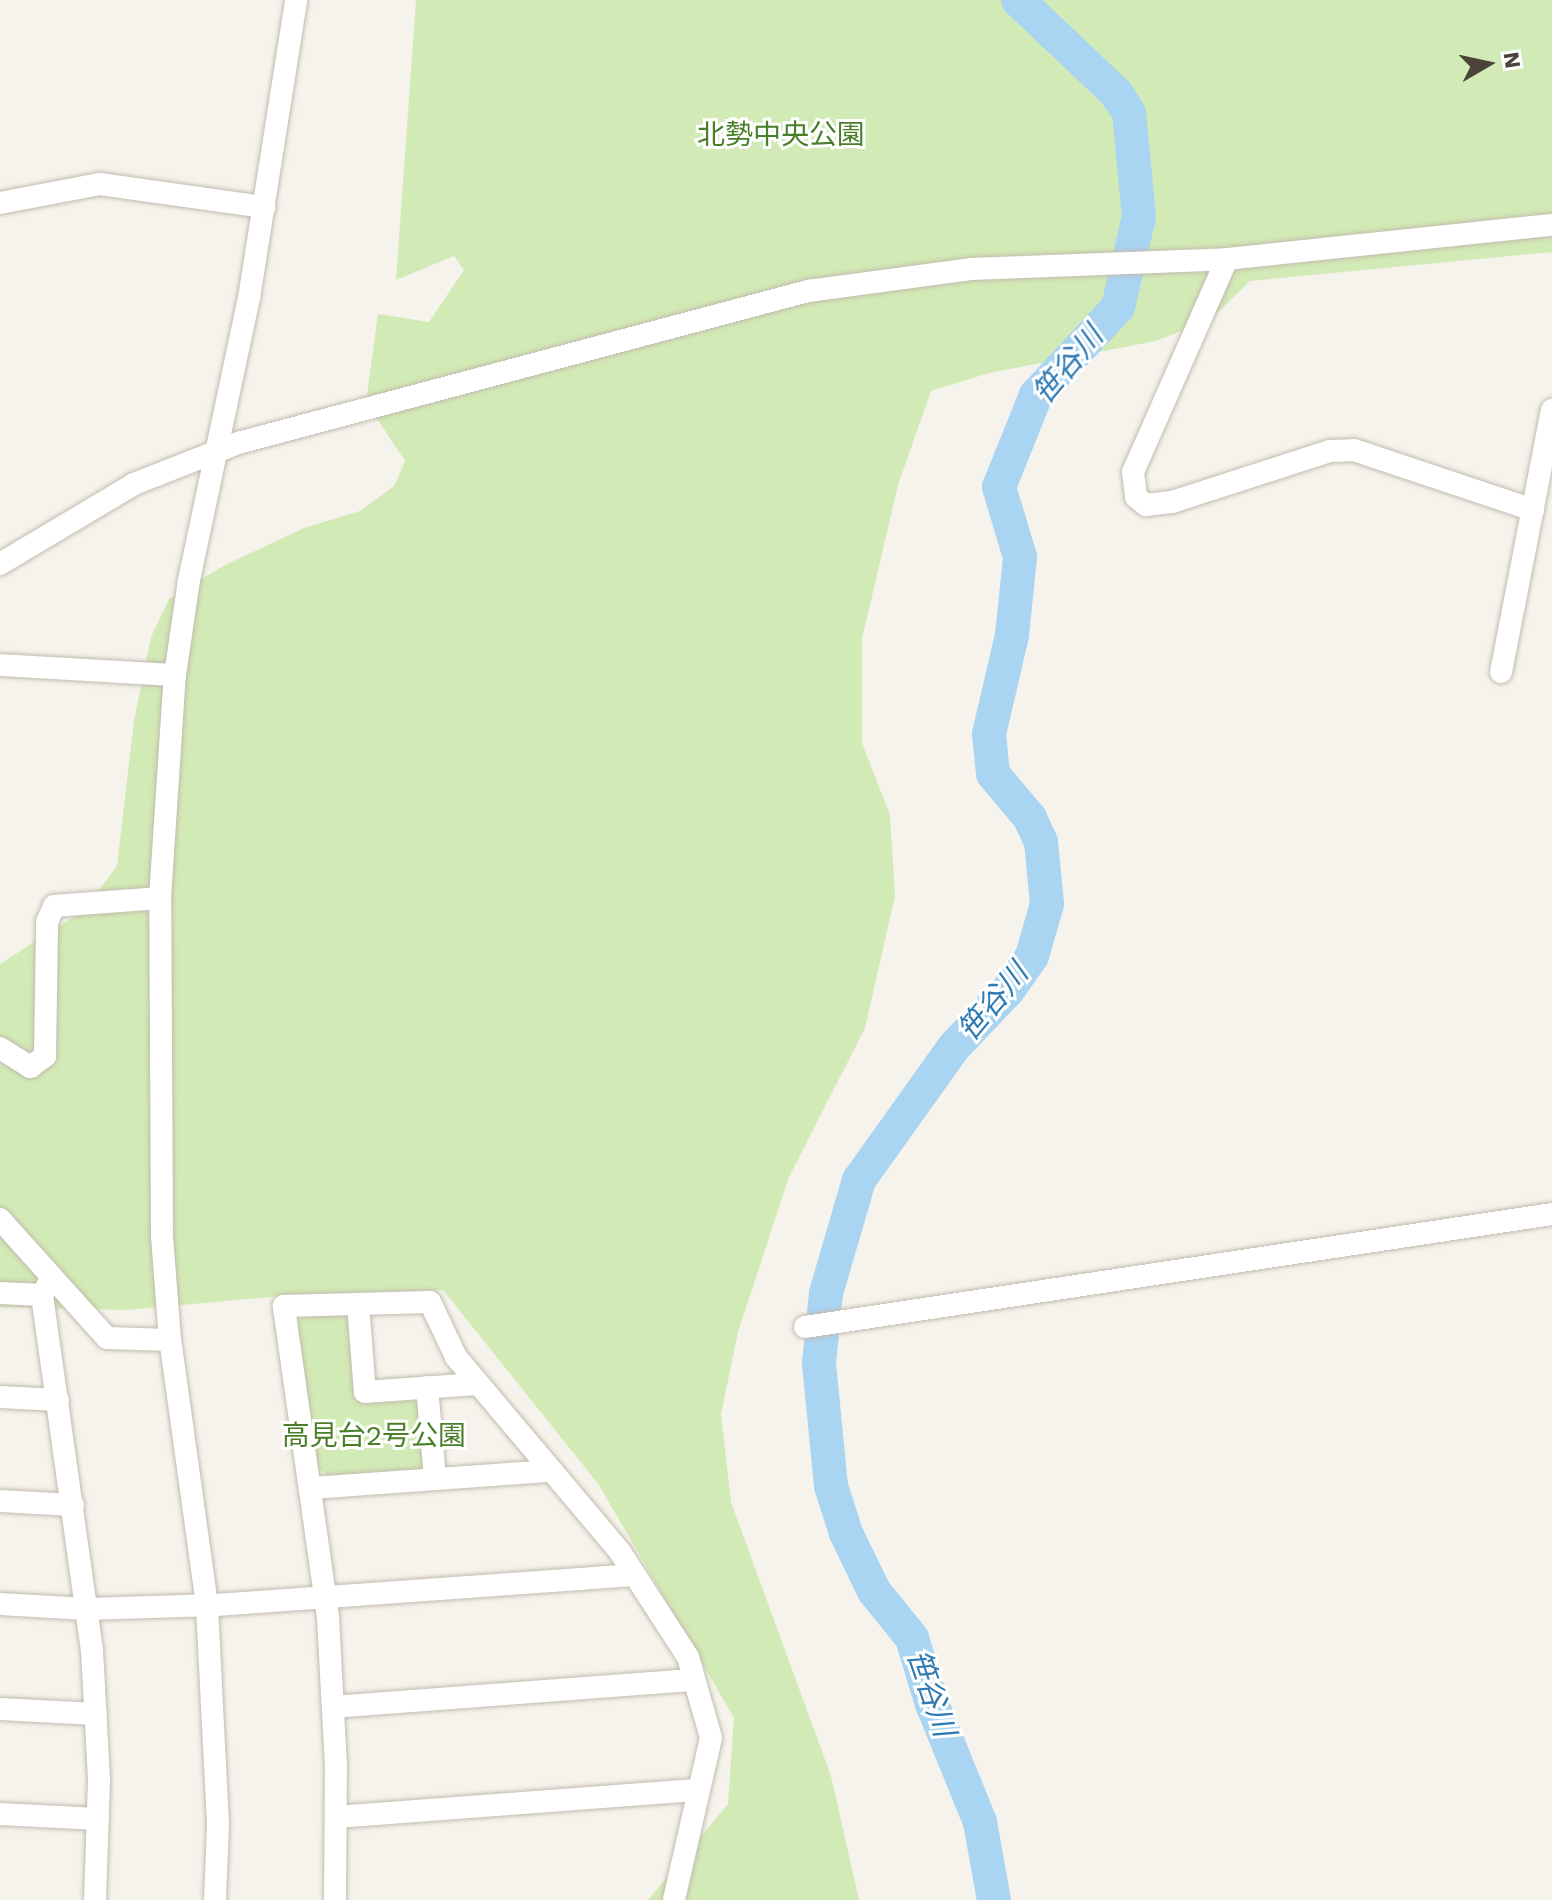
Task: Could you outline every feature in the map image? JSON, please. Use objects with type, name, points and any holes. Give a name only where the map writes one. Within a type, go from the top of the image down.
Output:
[{"type":"street","points":[[215,1900],[218,1824],[207,1605],[170,1340],[159,1114],[160,898],[175,675],[214,453],[264,207],[296,0]]},
{"type":"street","points":[[0,203],[100,184],[264,207]]},
{"type":"street","points":[[0,564],[134,484],[214,453],[458,381],[808,291],[971,269],[1227,259],[1552,225]]},
{"type":"street","points":[[1227,259],[1133,472],[1136,497],[1146,505],[1172,502],[1330,451],[1354,450],[1533,510]]},
{"type":"street","points":[[1501,672],[1552,410]]},
{"type":"street","points":[[0,665],[175,675]]},
{"type":"street","points":[[0,1048],[30,1067],[45,1056],[47,922],[54,906],[160,898]]},
{"type":"street","points":[[805,1327],[1552,1214]]},
{"type":"street","points":[[0,1219],[47,1286],[107,1338],[170,1340]]},
{"type":"street","points":[[0,1293],[47,1286]]},
{"type":"street","points":[[47,1286],[58,1400],[87,1609],[96,1714],[98,1819],[95,1900]]},
{"type":"street","points":[[335,1900],[337,1817],[326,1598],[284,1306],[430,1302],[446,1341],[477,1384],[634,1575],[688,1657],[711,1738],[674,1900]]},
{"type":"street","points":[[358,1304],[365,1392],[477,1384]]},
{"type":"street","points":[[427,1387],[435,1479]]},
{"type":"street","points":[[0,1397],[58,1400]]},
{"type":"street","points":[[312,1488],[550,1471]]},
{"type":"street","points":[[0,1501],[73,1505]]},
{"type":"street","points":[[0,1604],[87,1609],[207,1605],[634,1575]]},
{"type":"street","points":[[333,1707],[694,1680]]},
{"type":"street","points":[[0,1709],[96,1714]]},
{"type":"street","points":[[337,1817],[698,1790]]},
{"type":"street","points":[[0,1814],[98,1819]]},
{"type":"green space","name":"北勢中央公園","points":[[416,0],[1552,0],[1552,252],[1250,281],[1211,319],[1156,341],[989,373],[931,391],[898,485],[862,639],[862,743],[890,815],[895,896],[865,1028],[789,1177],[738,1332],[721,1414],[731,1502],[831,1776],[859,1900],[648,1900],[728,1804],[734,1718],[599,1485],[443,1290],[302,1294],[127,1310],[0,1307],[0,964],[83,911],[117,866],[134,721],[151,637],[169,599],[223,566],[304,528],[360,511],[394,486],[405,461],[366,402],[378,314],[429,322],[464,270],[454,256],[396,280]]},
{"type":"green space","name":"高見台2号公園","points":[[352,1312],[359,1397],[419,1393],[430,1470],[331,1479],[318,1468],[295,1324],[307,1313]]},
{"type":"waterway","name":"笹谷川","points":[[994,1900],[980,1822],[932,1704],[912,1638],[874,1591],[846,1533],[831,1486],[819,1363],[826,1293],[859,1180],[954,1047],[1009,989],[1032,956],[1047,904],[1041,842],[1030,818],[993,774],[989,734],[1012,635],[1020,557],[999,487],[1036,395],[1118,307],[1139,217],[1129,113],[1116,93],[1018,0]]}]
